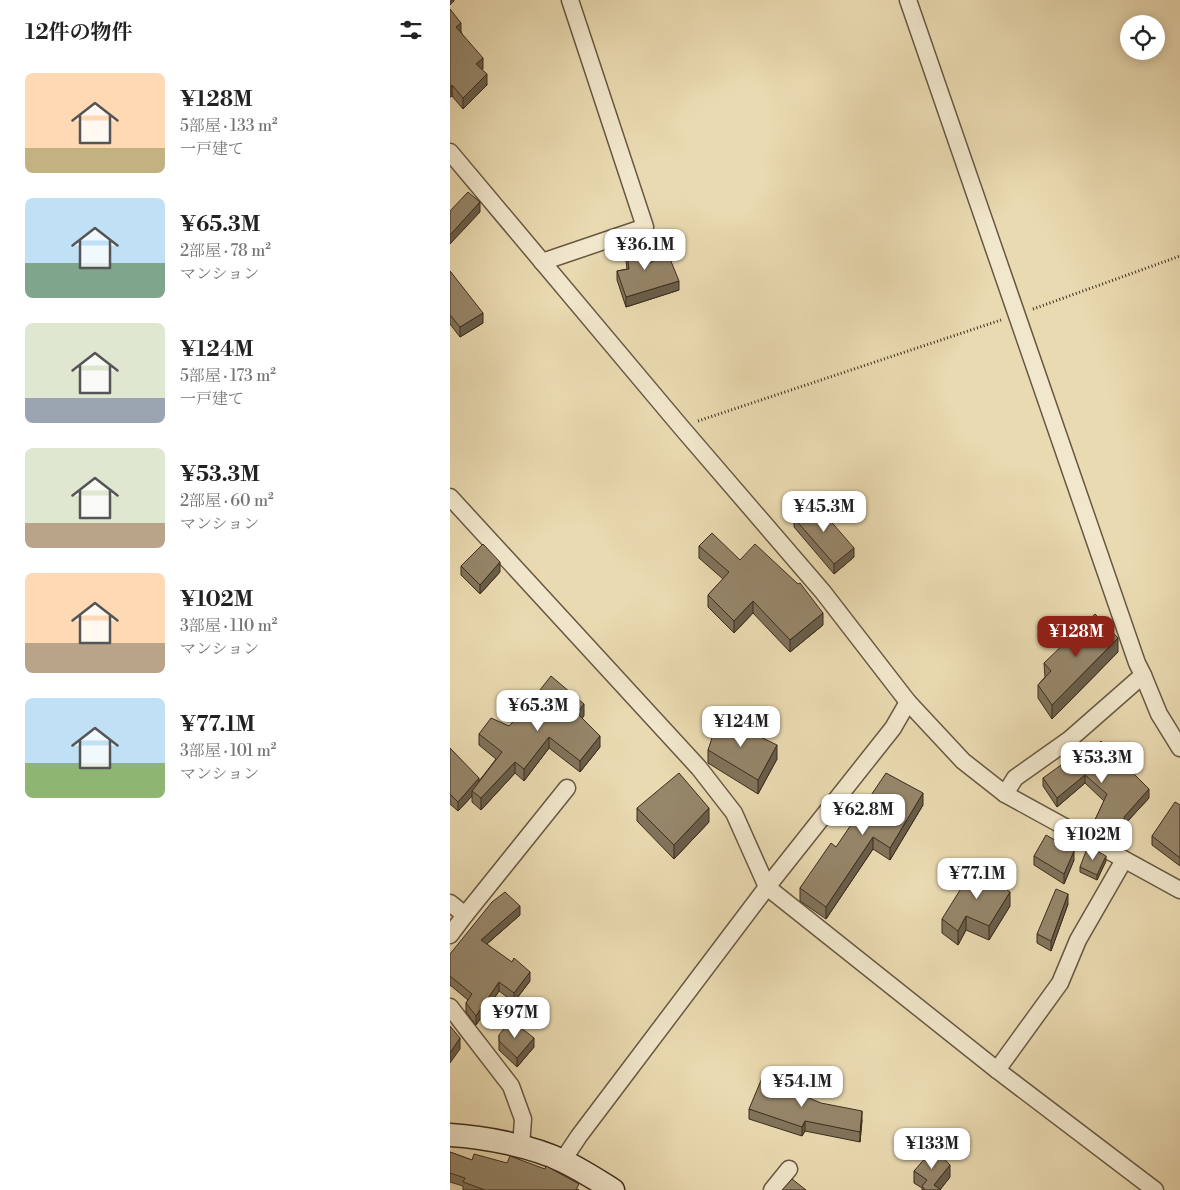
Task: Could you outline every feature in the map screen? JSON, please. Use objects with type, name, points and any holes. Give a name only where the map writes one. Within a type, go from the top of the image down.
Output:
[{"type":"main road","points":[[450,1135],[521,1147],[563,1160],[613,1190]]},
{"type":"street","points":[[542,262],[644,227],[570,0]]},
{"type":"street","points":[[908,0],[1137,664],[1159,714],[1180,748]]},
{"type":"street","points":[[450,152],[681,427],[823,592],[908,702],[963,761],[1004,794],[1180,890]]},
{"type":"street","points":[[450,497],[699,768],[734,814],[768,887],[997,1070],[1155,1190]]},
{"type":"street","points":[[1004,794],[1015,778],[1070,739],[1143,675]]},
{"type":"street","points":[[563,1160],[578,1136],[768,887],[893,728],[908,702]]},
{"type":"street","points":[[450,935],[567,788]]},
{"type":"street","points":[[997,1070],[1060,983],[1078,940],[1124,860]]},
{"type":"street","points":[[450,903],[465,915]]},
{"type":"street","points":[[450,1007],[512,1086],[523,1119],[521,1147]]},
{"type":"street","points":[[772,1190],[789,1169]]},
{"type":"path","points":[[681,427],[1016,315],[1180,256]]},
{"type":"building","points":[[450,9],[461,23],[456,27],[483,58],[476,64],[487,74],[463,98],[452,85],[450,87]]},
{"type":"building","points":[[468,192],[480,202],[450,235],[450,211]]},
{"type":"building","points":[[632,233],[643,266],[668,254],[679,281],[626,297],[617,271],[629,269],[624,235]]},
{"type":"building","points":[[450,271],[483,313],[460,327],[450,315]]},
{"type":"building","points":[[814,502],[854,548],[834,564],[794,518]]},
{"type":"building","points":[[712,533],[740,560],[755,544],[798,584],[800,583],[823,613],[790,640],[753,601],[734,621],[708,595],[729,572],[699,546]]},
{"type":"building","points":[[483,544],[500,562],[480,585],[461,566]]},
{"type":"building","points":[[1095,614],[1118,638],[1052,705],[1038,685],[1051,671],[1044,663]]},
{"type":"building","points":[[551,676],[584,704],[577,713],[600,736],[580,761],[549,737],[524,769],[515,762],[481,798],[472,791],[502,752],[479,734],[491,718],[509,726],[538,696],[536,695]]},
{"type":"building","points":[[719,717],[777,745],[758,780],[708,750]]},
{"type":"building","points":[[1101,741],[1149,789],[1125,816],[1117,834],[1094,822],[1107,794],[1085,775],[1057,798],[1043,778],[1075,755],[1081,762]]},
{"type":"building","points":[[450,748],[479,778],[458,802],[450,794]]},
{"type":"building","points":[[679,773],[709,808],[674,845],[637,808]]},
{"type":"building","points":[[886,773],[923,793],[890,848],[873,837],[826,907],[800,888],[831,843],[836,847]]},
{"type":"building","points":[[1175,802],[1180,805],[1180,858],[1152,836]]},
{"type":"building","points":[[1046,835],[1074,851],[1064,874],[1034,856]]},
{"type":"building","points":[[1088,846],[1106,856],[1097,875],[1080,867]]},
{"type":"building","points":[[975,866],[1010,892],[989,926],[966,916],[958,931],[942,919]]},
{"type":"building","points":[[1056,889],[1068,894],[1051,941],[1037,934]]},
{"type":"building","points":[[505,892],[520,906],[481,940],[512,962],[514,958],[530,972],[514,993],[499,982],[476,1016],[466,1003],[472,994],[450,976],[450,954],[492,902]]},
{"type":"building","points":[[511,1020],[534,1038],[517,1058],[499,1041],[499,1035]]},
{"type":"building","points":[[450,1026],[460,1038],[450,1053]]},
{"type":"building","points":[[762,1078],[821,1103],[862,1111],[860,1132],[805,1121],[802,1127],[749,1109]]},
{"type":"building","points":[[934,1148],[950,1165],[934,1185],[941,1190],[925,1190],[922,1186],[927,1180],[914,1171]]},
{"type":"building","points":[[450,1152],[472,1160],[474,1154],[507,1163],[510,1156],[545,1169],[546,1166],[579,1184],[576,1190],[485,1190],[463,1182],[465,1178],[450,1173]]},
{"type":"building","points":[[792,1179],[806,1190],[782,1190]]}]
